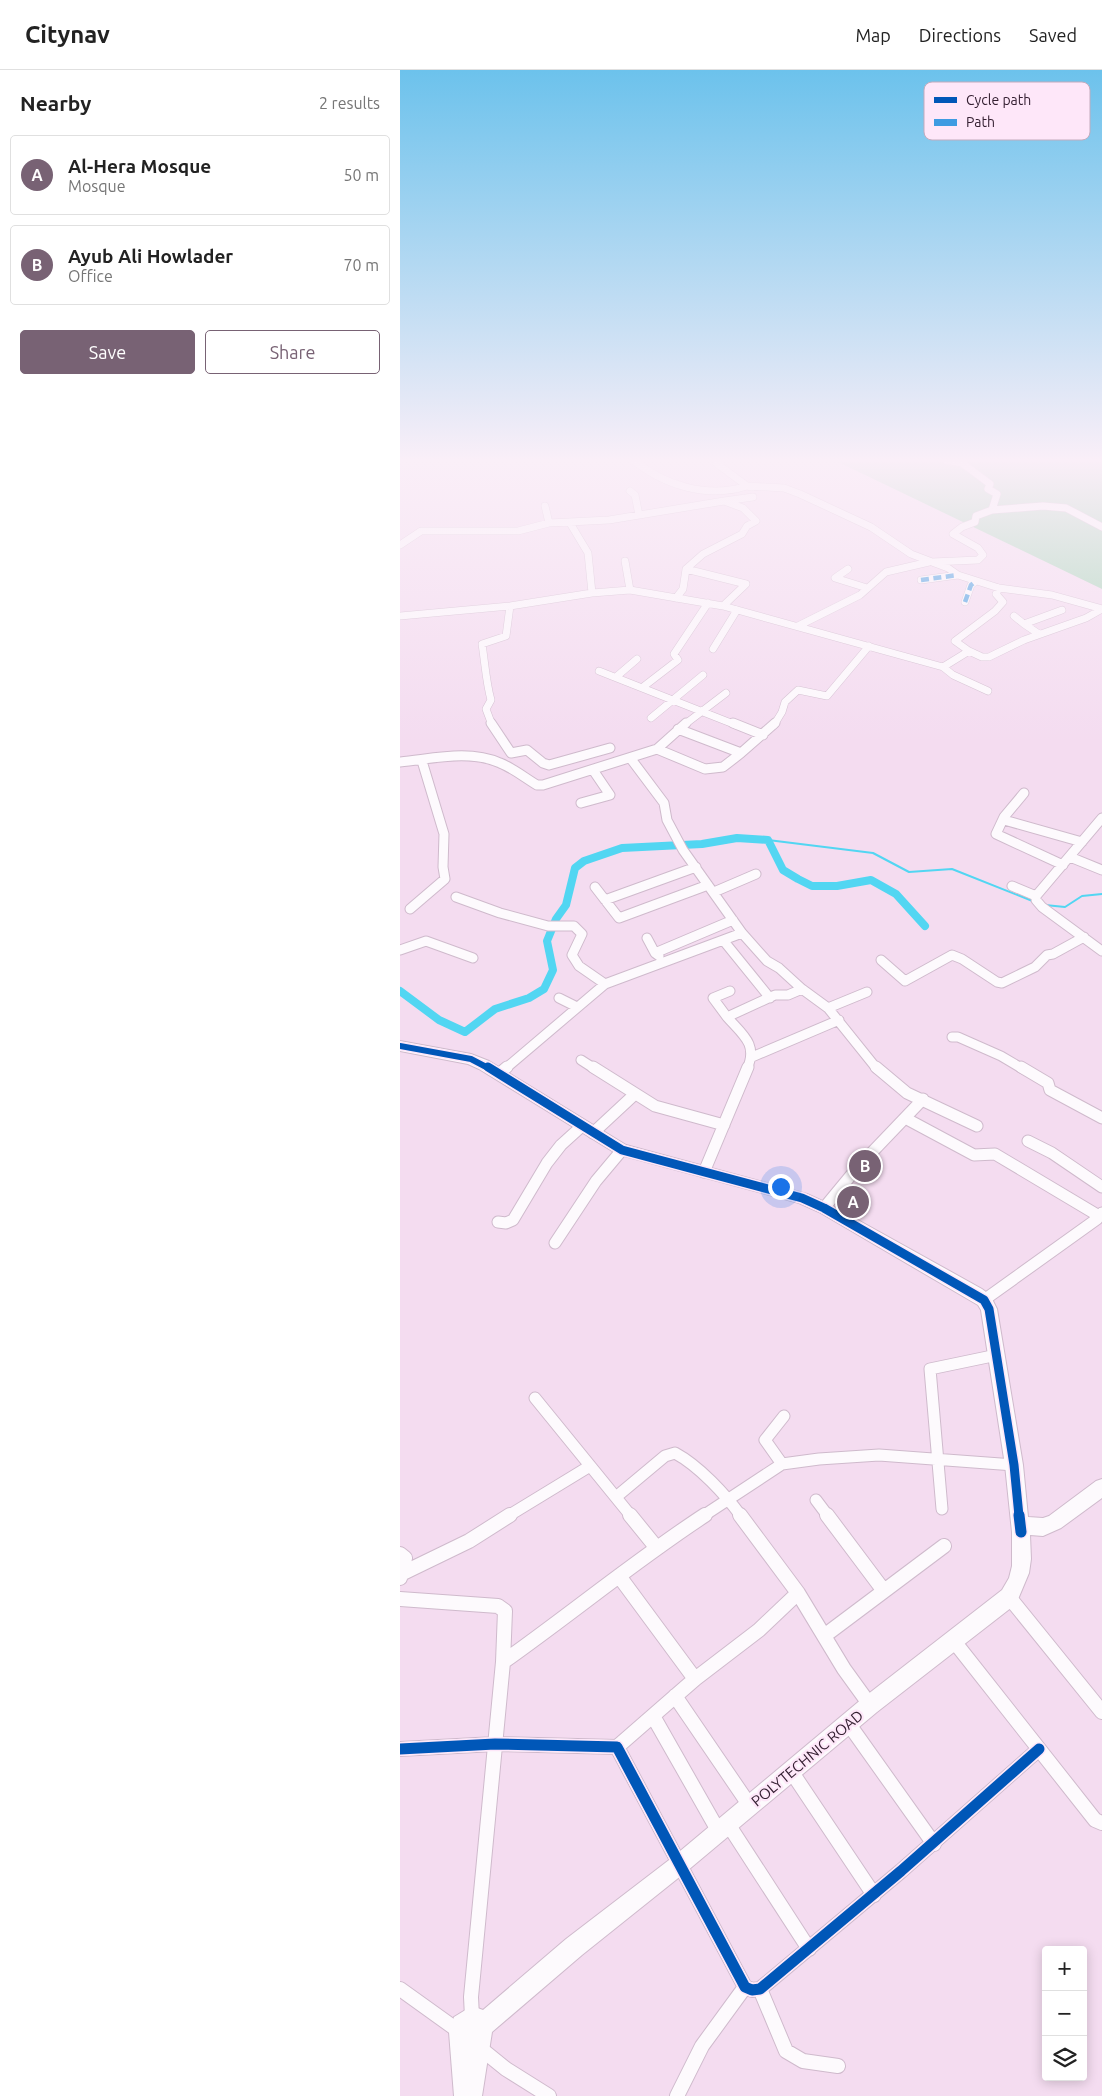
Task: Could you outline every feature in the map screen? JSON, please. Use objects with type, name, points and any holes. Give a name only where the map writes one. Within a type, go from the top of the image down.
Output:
[{"type":"street","points":[[588,554],[592,593]]},
{"type":"street","points":[[676,598],[682,589],[686,569],[704,554]]},
{"type":"street","points":[[910,554],[948,568],[958,575],[999,588],[1052,595],[1102,609]]},
{"type":"street","points":[[798,626],[845,604],[886,572],[919,563],[978,560],[983,555],[982,554]]},
{"type":"street","points":[[625,560],[630,590]]},
{"type":"street","points":[[686,569],[746,584],[723,606]]},
{"type":"street","points":[[848,569],[835,578],[867,588]]},
{"type":"street","points":[[921,580],[958,575]]},
{"type":"street","points":[[965,602],[971,585],[976,581]]},
{"type":"street","points":[[999,588],[996,594],[1003,602],[995,611],[955,641],[982,657],[989,656],[1039,634],[1086,618],[1102,609]]},
{"type":"street","points":[[400,616],[510,606],[592,593],[630,590],[723,606],[869,646],[943,667],[953,675],[988,691]]},
{"type":"street","points":[[642,687],[678,660],[674,654],[708,603]]},
{"type":"street","points":[[510,606],[506,636],[482,644],[486,667],[486,682],[491,700],[486,709],[487,717],[503,742],[511,753],[527,750],[543,763],[549,765],[610,748]]},
{"type":"street","points":[[713,649],[737,610]]},
{"type":"street","points":[[1024,624],[1062,610]]},
{"type":"street","points":[[1014,616],[1039,634]]},
{"type":"street","points":[[657,749],[705,769],[723,766],[775,724],[786,702],[798,690],[827,696],[869,646]]},
{"type":"street","points":[[943,667],[969,651]]},
{"type":"street","points":[[616,677],[637,660]]},
{"type":"street","points":[[599,671],[763,735]]},
{"type":"street","points":[[651,718],[703,675]]},
{"type":"street","points":[[400,762],[483,757],[496,760],[537,784],[543,785],[631,759],[657,749],[678,729],[726,693]]},
{"type":"street","points":[[678,729],[741,753]]},
{"type":"street","points":[[631,759],[664,803],[667,820],[683,850],[742,933],[767,961],[779,968],[802,989],[828,1008],[877,1069],[907,1093],[977,1126]]},
{"type":"street","points":[[410,910],[445,878],[442,867],[444,834],[422,761]]},
{"type":"street","points":[[581,803],[610,795],[593,770]]},
{"type":"street","points":[[1024,793],[996,834],[1063,865]]},
{"type":"street","points":[[1038,901],[1063,865],[1102,818]]},
{"type":"street","points":[[1004,820],[1082,842]]},
{"type":"street","points":[[1070,857],[1102,870]]},
{"type":"street","points":[[605,900],[696,867]]},
{"type":"street","points":[[595,887],[619,918],[661,900],[711,888],[756,874]]},
{"type":"street","points":[[1012,886],[1038,901],[1102,951]]},
{"type":"street","points":[[456,897],[500,913],[552,926],[574,926],[582,934],[572,955],[579,966],[605,984]]},
{"type":"street","points":[[655,953],[733,920]]},
{"type":"street","points":[[500,1072],[605,984],[742,933]]},
{"type":"street","points":[[881,960],[905,981],[952,955],[962,959],[997,982],[1002,983],[1035,967],[1047,955],[1053,954],[1084,937]]},
{"type":"street","points":[[648,938],[655,953],[666,961]]},
{"type":"street","points":[[723,940],[745,968],[754,984],[770,998]]},
{"type":"street","points":[[400,950],[426,941],[473,958]]},
{"type":"street","points":[[727,1017],[775,995],[788,995],[802,989]]},
{"type":"street","points":[[704,1172],[752,1057],[752,1049],[748,1042],[713,998],[730,991]]},
{"type":"street","points":[[828,1008],[867,992]]},
{"type":"street","points":[[560,998],[577,1007]]},
{"type":"street","points":[[752,1057],[839,1020]]},
{"type":"street","points":[[952,1037],[958,1037],[1001,1056],[1048,1083],[1050,1090],[1102,1118]]},
{"type":"street","points":[[401,1048],[471,1060],[500,1072],[622,1150],[802,1198],[824,1208],[984,1300],[1100,1218],[994,1154],[974,1155],[905,1118]]},
{"type":"street","points":[[580,1060],[655,1106],[724,1125]]},
{"type":"street","points":[[498,1222],[506,1223],[513,1220],[547,1163],[561,1145],[587,1129],[635,1094]]},
{"type":"street","points":[[824,1208],[856,1168],[923,1099]]},
{"type":"street","points":[[1028,1141],[1052,1153],[1102,1187]]},
{"type":"street","points":[[556,1243],[596,1181],[622,1150]]},
{"type":"street","name":"POLYTECHNIC ROAD","points":[[473,2031],[724,1828],[870,1705],[1009,1597],[1019,1581],[1023,1562],[1021,1532],[1014,1465],[997,1355],[989,1310],[984,1300]]},
{"type":"street","points":[[942,1509],[930,1370],[934,1367],[997,1355]]},
{"type":"street","points":[[535,1398],[656,1547]]},
{"type":"street","points":[[782,1464],[765,1444],[764,1439],[766,1434],[781,1422],[784,1416]]},
{"type":"street","points":[[616,1497],[665,1456],[675,1453],[684,1458],[729,1500],[798,1593],[870,1705]]},
{"type":"street","points":[[503,1662],[557,1624],[656,1547],[782,1464],[848,1456],[879,1455],[1014,1465]]},
{"type":"street","points":[[401,1576],[470,1541],[558,1484],[590,1466]]},
{"type":"street","points":[[1021,1532],[1028,1526],[1043,1527],[1055,1522],[1102,1487]]},
{"type":"street","points":[[816,1500],[884,1591]]},
{"type":"street","points":[[824,1636],[944,1546]]},
{"type":"street","points":[[400,1554],[405,1558],[401,1576]]},
{"type":"street","points":[[619,1576],[695,1679]]},
{"type":"street","points":[[400,1749],[495,1744],[617,1747],[695,1679],[760,1630],[798,1593]]},
{"type":"street","points":[[1009,1597],[1102,1712]]},
{"type":"street","points":[[400,1599],[498,1606],[505,1611],[503,1662],[471,1997],[473,2031],[471,2096]]},
{"type":"street","points":[[953,1640],[1095,1820],[1102,1823]]},
{"type":"street","points":[[675,1696],[750,1806]]},
{"type":"street","points":[[653,1716],[724,1828],[809,1949]]},
{"type":"street","points":[[848,1723],[934,1844]]},
{"type":"street","points":[[617,1747],[680,1864],[786,2051],[797,2060],[838,2066]]},
{"type":"street","points":[[677,2096],[702,2046],[752,1988],[809,1949],[874,1895],[934,1844],[1039,1749]]},
{"type":"street","points":[[791,1771],[874,1895]]},
{"type":"street","points":[[400,1989],[473,2031],[506,2069],[549,2096]]},
{"type":"street","points":[[465,2096],[473,2031]]},
{"type":"green space","points":[[1028,554],[1102,554],[1102,589]]},
{"type":"waterway","points":[[400,991],[439,1020],[465,1032],[495,1009],[529,998],[544,989],[553,970],[547,941],[556,919],[566,905],[575,868],[584,861],[622,848],[702,844],[737,838],[768,840],[783,870],[798,879],[812,886],[837,886],[871,880],[896,894],[925,926]]},
{"type":"waterway","points":[[768,840],[873,853],[909,872],[952,869],[1035,902]]},
{"type":"waterway","points":[[1045,905],[1065,907],[1082,896],[1102,894]]},
{"type":"marked path","points":[[921,580],[958,575]]},
{"type":"marked path","points":[[965,602],[971,585],[976,581]]},
{"type":"cycle path","points":[[400,1046],[471,1059],[484,1065],[622,1150],[802,1198],[824,1208],[984,1300],[989,1309],[1014,1465],[1021,1532]]},
{"type":"cycle path","points":[[400,1749],[495,1744],[617,1747],[745,1987],[752,1990],[760,1989],[831,1930],[936,1841],[1039,1749]]},
{"type":"place","name":"Ayub Ali Howlader","points":[[865,1166]]},
{"type":"place","name":"Al-Hera Mosque","points":[[853,1202]]}]
